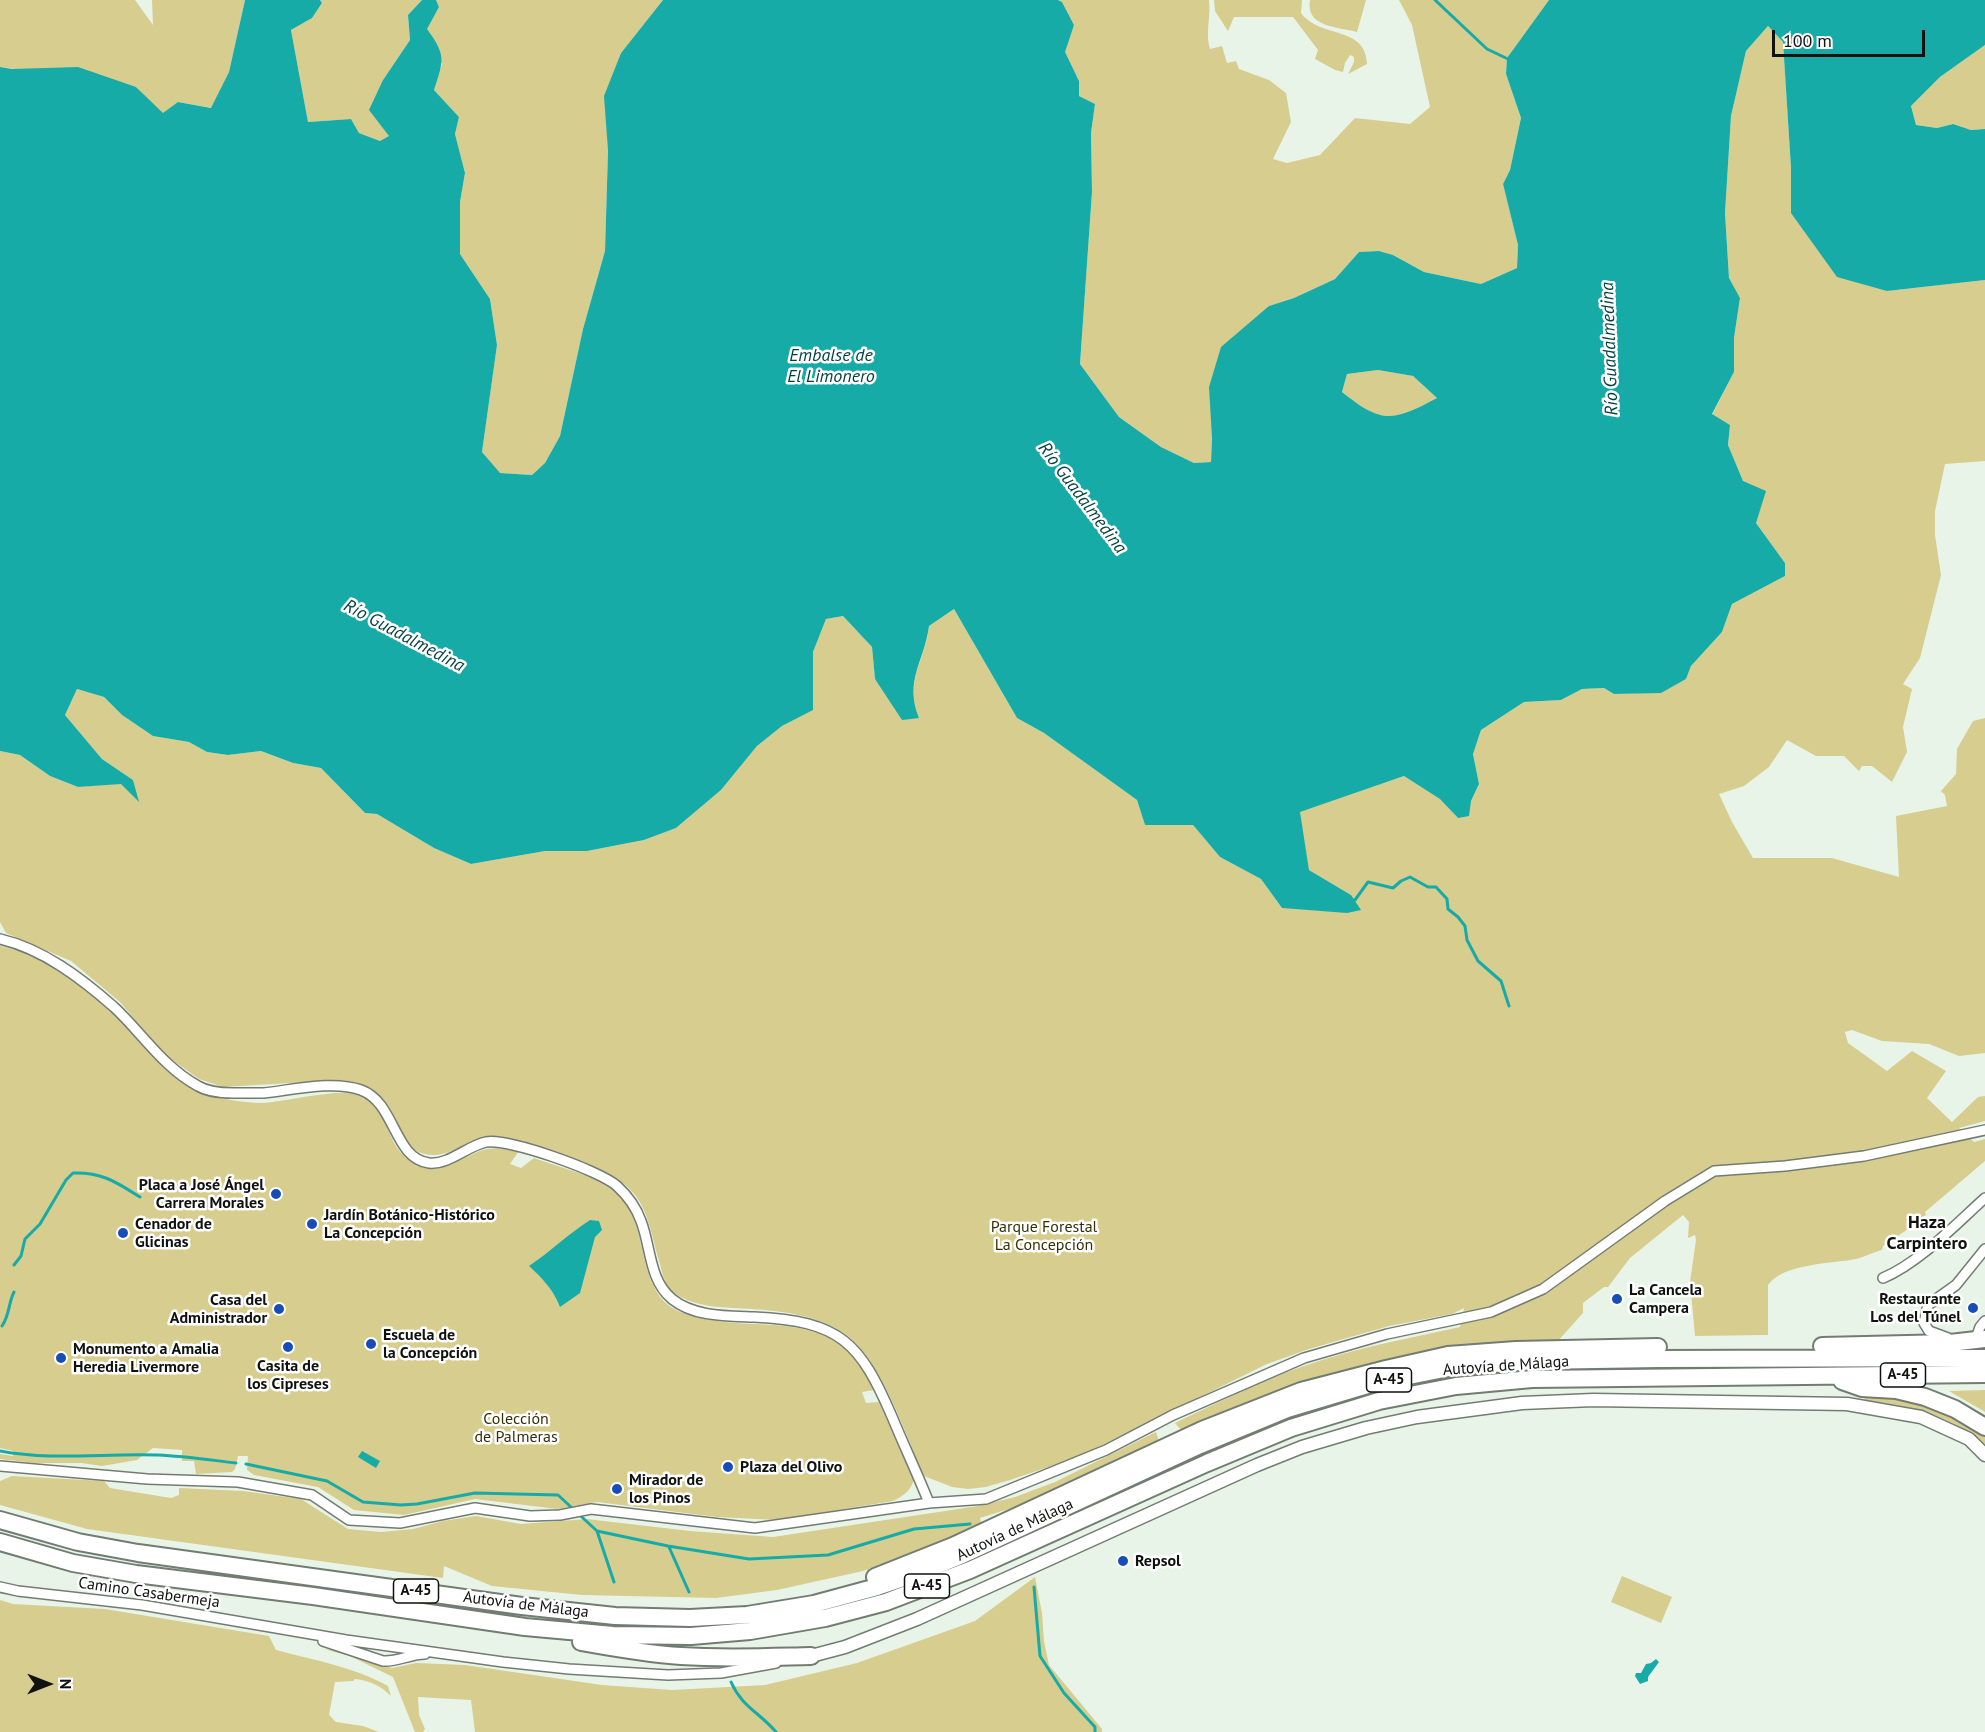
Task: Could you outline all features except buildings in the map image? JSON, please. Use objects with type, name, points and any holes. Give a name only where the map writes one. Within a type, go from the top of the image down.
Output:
[{"type":"highway","points":[[835,1598],[874,1577],[953,1546],[1202,1430],[1301,1392],[1396,1366],[1448,1355],[1516,1350],[1950,1343],[1980,1340]]},
{"type":"highway","name":"Autovía de Málaga","points":[[0,1520],[78,1542],[172,1558],[510,1604],[615,1616],[690,1618],[747,1615],[814,1604],[888,1584],[962,1555],[1200,1445],[1287,1409],[1385,1381],[1454,1367],[1532,1361],[1985,1358]]},
{"type":"highway","name":"Autovía de Málaga","points":[[0,1542],[73,1563],[136,1574],[313,1596],[525,1627],[612,1635],[691,1636],[750,1631],[825,1618],[886,1602],[970,1570],[1207,1462],[1291,1428],[1379,1401],[1456,1386],[1532,1379],[1985,1374]]},
{"type":"highway","points":[[1830,1377],[1862,1388],[1896,1390],[1925,1397],[1954,1409],[1985,1427]]},
{"type":"highway","points":[[525,1627],[565,1640],[628,1651],[724,1658],[811,1656]]},
{"type":"street","points":[[0,939],[56,962],[114,1008],[160,1058],[199,1087],[218,1092],[260,1093],[338,1086],[362,1090],[381,1103],[403,1146],[415,1157],[430,1163],[449,1159],[485,1142],[501,1142],[516,1145],[594,1173],[614,1184],[632,1202],[641,1219],[655,1276],[670,1297],[681,1305],[719,1315],[792,1320],[816,1325],[847,1342],[860,1354],[882,1395],[929,1503]]},
{"type":"street","points":[[0,1466],[147,1479],[238,1482],[312,1495],[349,1520],[400,1523],[475,1508],[530,1516],[560,1515],[591,1509],[755,1528],[929,1503],[986,1498],[1106,1450],[1173,1415],[1304,1358],[1387,1334],[1491,1312],[1543,1289],[1665,1201],[1714,1171],[1785,1166],[1864,1156],[1985,1130]]},
{"type":"street","points":[[1883,1278],[1936,1242],[1985,1198]]},
{"type":"street","points":[[1950,1343],[1948,1338],[1929,1331],[1924,1323],[1928,1305],[1956,1285],[1985,1249]]},
{"type":"street","points":[[1980,1340],[1980,1327],[1985,1321]]},
{"type":"street","points":[[293,1632],[514,1663],[668,1675],[721,1673],[811,1656],[845,1647],[917,1619],[1257,1465],[1323,1441],[1366,1428],[1417,1417],[1522,1403],[1593,1400],[1847,1404],[1921,1417],[1969,1439],[1985,1455]]},
{"type":"street","name":"Camino Casabermeja","points":[[0,1587],[142,1605],[293,1632]]},
{"type":"street","points":[[293,1632],[383,1661],[401,1660],[417,1654],[442,1655],[444,1653]]},
{"type":"green space","points":[[0,0],[135,0],[153,25],[152,0],[245,0],[229,72],[212,108],[178,102],[163,114],[136,87],[0,67]]},
{"type":"green space","points":[[320,0],[422,0],[408,15],[410,40],[383,80],[389,137],[380,141],[359,133],[351,119],[308,122],[291,30],[312,18],[322,3]]},
{"type":"green space","points":[[436,0],[663,0],[621,53],[605,96],[608,151],[605,251],[583,329],[560,436],[545,463],[532,475],[499,473],[482,452],[497,345],[490,299],[460,254],[460,202],[465,173],[455,134],[459,117],[434,90],[442,64],[426,29],[439,7]]},
{"type":"green space","points":[[1058,0],[1209,0],[1210,49],[1222,46],[1227,63],[1236,61],[1239,69],[1269,80],[1286,93],[1291,122],[1273,159],[1287,163],[1320,155],[1355,118],[1410,124],[1430,107],[1412,25],[1399,0],[1549,0],[1507,58],[1506,74],[1521,118],[1510,170],[1503,184],[1518,245],[1517,268],[1481,284],[1424,272],[1393,255],[1379,251],[1359,252],[1335,279],[1294,298],[1269,306],[1212,438],[1211,462],[1194,463],[1161,447],[1119,417],[1080,364],[1092,192],[1091,133],[1095,104],[1079,96],[1079,81],[1064,52],[1074,25],[1062,2]]},
{"type":"green space","points":[[1214,0],[1302,0],[1301,13],[1309,21],[1359,43],[1365,52],[1367,64],[1348,74],[1354,62],[1354,57],[1350,55],[1343,72],[1315,59],[1318,50],[1293,17],[1234,17],[1228,31],[1215,11]]},
{"type":"green space","points":[[1310,0],[1366,0],[1357,32],[1332,27],[1318,21],[1310,9]]},
{"type":"green space","name":"Parque Forestal La Concepción","points":[[1768,26],[1783,42],[1791,168],[1791,213],[1887,291],[1985,280],[1985,461],[1945,464],[1935,511],[1935,535],[1941,575],[1920,658],[1903,684],[1912,689],[1903,727],[1907,752],[1892,782],[1872,766],[1862,766],[1859,771],[1844,756],[1816,756],[1787,740],[1769,767],[1744,786],[1719,794],[1753,858],[1832,858],[1899,877],[1896,816],[1947,806],[1945,795],[1941,791],[1956,774],[1957,749],[1973,721],[1985,718],[1985,1053],[1959,1056],[1929,1044],[1882,1041],[1852,1030],[1845,1032],[1848,1043],[1887,1071],[1912,1051],[1946,1071],[1927,1098],[1952,1122],[1978,1097],[1985,1096],[1985,1121],[1959,1128],[1974,1142],[1985,1139],[1985,1161],[1925,1212],[1926,1215],[1883,1246],[1882,1250],[1856,1259],[1796,1268],[1775,1278],[1768,1285],[1768,1335],[1695,1336],[1690,1282],[1696,1240],[1695,1235],[1688,1238],[1689,1222],[1683,1215],[1630,1258],[1608,1287],[1604,1287],[1583,1303],[1583,1313],[1557,1342],[1486,1344],[1382,1361],[1279,1390],[1182,1431],[1175,1423],[1303,1366],[1356,1350],[1460,1327],[1464,1308],[1452,1314],[1389,1326],[1309,1349],[1267,1364],[1078,1457],[986,1487],[968,1489],[952,1487],[924,1476],[879,1375],[854,1341],[839,1330],[797,1315],[691,1302],[673,1292],[663,1275],[650,1228],[638,1198],[622,1182],[612,1176],[552,1151],[495,1136],[478,1139],[437,1155],[419,1152],[409,1144],[380,1096],[373,1090],[354,1082],[341,1080],[223,1087],[199,1079],[164,1054],[120,1002],[71,961],[6,933],[0,922],[0,751],[20,755],[50,776],[78,787],[121,783],[137,800],[133,780],[102,759],[65,715],[77,689],[104,697],[122,715],[153,736],[189,742],[207,752],[228,755],[261,751],[293,763],[321,768],[365,813],[377,814],[434,848],[471,864],[545,851],[587,851],[644,840],[676,828],[721,790],[757,746],[782,726],[812,710],[813,652],[826,619],[843,616],[872,647],[875,679],[919,718],[915,705],[915,682],[929,626],[954,609],[1017,718],[1044,733],[1137,800],[1145,825],[1193,825],[1220,857],[1261,879],[1282,908],[1351,895],[1309,870],[1299,812],[1404,776],[1441,799],[1458,818],[1471,801],[1479,784],[1473,754],[1481,730],[1524,702],[1561,700],[1582,689],[1604,688],[1614,694],[1661,692],[1686,679],[1691,666],[1722,632],[1732,604],[1785,576],[1785,563],[1756,523],[1743,481],[1728,445],[1730,425],[1712,415],[1734,372],[1734,338],[1740,299],[1729,278],[1725,213],[1731,116],[1746,51]]},
{"type":"green space","points":[[1985,45],[1985,129],[1971,130],[1953,124],[1937,128],[1916,125],[1911,106],[1940,77]]},
{"type":"green space","points":[[1378,370],[1413,376],[1437,398],[1409,412],[1388,416],[1378,415],[1368,410],[1342,392],[1347,374]]},
{"type":"green space","name":"Jardín Botánico-Histórico La Concepción","points":[[0,946],[29,955],[70,978],[106,1007],[169,1072],[203,1093],[262,1103],[335,1093],[353,1094],[368,1101],[378,1110],[395,1144],[402,1154],[414,1162],[438,1167],[487,1149],[507,1149],[519,1151],[510,1164],[521,1168],[534,1158],[601,1182],[618,1193],[628,1205],[652,1283],[671,1307],[690,1315],[723,1322],[787,1326],[807,1330],[827,1337],[845,1348],[868,1374],[874,1390],[862,1392],[866,1403],[879,1402],[914,1479],[911,1487],[893,1501],[778,1520],[717,1517],[597,1502],[557,1509],[475,1499],[404,1515],[354,1510],[318,1487],[254,1475],[247,1470],[248,1456],[238,1456],[232,1472],[196,1474],[194,1461],[182,1461],[182,1450],[153,1448],[137,1460],[102,1466],[0,1459],[0,1454],[13,1456],[13,1451],[0,1448]]},
{"type":"green space","points":[[1985,1390],[1985,1412],[1949,1391]]},
{"type":"green space","points":[[1866,1395],[1898,1399],[1928,1407],[1957,1419],[1985,1434],[1985,1445],[1954,1424],[1932,1414],[1864,1401]]},
{"type":"green space","points":[[1156,1432],[1159,1441],[1018,1506],[980,1518],[982,1526],[863,1571],[777,1590],[716,1598],[582,1595],[492,1586],[444,1566],[443,1578],[87,1529],[0,1505],[0,1481],[12,1476],[104,1481],[110,1488],[171,1498],[179,1495],[179,1488],[243,1491],[301,1499],[348,1529],[381,1532],[413,1529],[476,1516],[521,1524],[587,1519],[690,1531],[773,1537],[978,1506],[1015,1497],[1055,1482]]},
{"type":"green space","points":[[1622,1576],[1672,1597],[1661,1623],[1611,1602]]},
{"type":"green space","points":[[1035,1577],[1049,1665],[1102,1729],[1102,1732],[475,1732],[471,1700],[418,1697],[419,1715],[425,1729],[423,1732],[415,1732],[393,1677],[350,1656],[323,1649],[351,1653],[392,1668],[416,1663],[465,1665],[602,1685],[672,1690],[765,1685],[857,1663],[975,1621]]},
{"type":"green space","points":[[0,1600],[13,1604],[105,1609],[269,1636],[276,1650],[334,1665],[375,1679],[388,1686],[391,1696],[379,1686],[365,1681],[355,1679],[335,1682],[329,1715],[336,1722],[363,1726],[379,1732],[0,1732]]},
{"type":"water","name":"Embalse de El Limonero","points":[[245,0],[320,0],[322,3],[312,18],[291,30],[308,122],[351,119],[359,133],[380,141],[389,136],[369,110],[383,80],[410,40],[408,15],[422,0],[436,0],[439,7],[427,29],[438,45],[441,58],[440,71],[434,90],[459,117],[455,134],[465,173],[460,202],[460,254],[490,299],[497,345],[482,452],[500,473],[532,475],[545,463],[560,436],[583,329],[605,251],[608,151],[604,96],[621,53],[663,0],[1058,0],[1062,2],[1074,25],[1065,52],[1079,81],[1079,96],[1095,104],[1091,133],[1092,192],[1080,364],[1119,417],[1161,447],[1194,463],[1211,462],[1209,387],[1221,347],[1269,306],[1294,298],[1335,279],[1359,252],[1379,251],[1393,255],[1424,272],[1481,284],[1517,268],[1518,245],[1503,184],[1510,170],[1521,118],[1506,74],[1507,58],[1549,0],[1985,0],[1985,45],[1940,77],[1911,106],[1916,125],[1937,128],[1953,124],[1971,130],[1985,129],[1985,280],[1887,291],[1837,277],[1791,213],[1791,168],[1783,42],[1768,26],[1746,51],[1731,116],[1725,213],[1729,278],[1740,298],[1734,338],[1734,372],[1712,414],[1730,425],[1728,445],[1743,481],[1766,491],[1756,523],[1785,563],[1785,576],[1732,604],[1722,632],[1691,666],[1686,679],[1661,693],[1614,694],[1604,688],[1582,689],[1561,700],[1524,702],[1481,730],[1473,754],[1479,784],[1471,801],[1469,816],[1458,818],[1440,799],[1404,776],[1300,812],[1309,870],[1351,895],[1361,910],[1347,913],[1282,908],[1261,879],[1220,857],[1193,825],[1145,825],[1137,800],[1044,733],[1017,718],[954,609],[929,626],[914,682],[915,705],[919,718],[902,720],[875,679],[872,647],[843,616],[826,619],[813,652],[813,710],[782,726],[757,746],[721,790],[676,828],[644,840],[587,851],[545,851],[471,864],[434,848],[377,814],[365,813],[321,768],[293,763],[261,751],[228,755],[207,752],[189,742],[153,736],[122,715],[104,697],[77,689],[65,715],[102,759],[133,780],[139,802],[121,784],[78,787],[50,776],[20,755],[0,751],[0,67],[12,69],[78,67],[136,87],[163,113],[178,102],[211,108],[229,72]],"holes":[[[1378,370],[1413,376],[1437,398],[1398,415],[1388,416],[1367,410],[1342,392],[1347,374]]]},
{"type":"water","points":[[590,1220],[599,1221],[602,1230],[595,1237],[580,1293],[560,1307],[547,1285],[529,1266]]},
{"type":"water","points":[[362,1451],[380,1461],[376,1468],[358,1457]]},
{"type":"water","points":[[1656,1659],[1659,1662],[1648,1677],[1648,1681],[1640,1684],[1635,1676],[1636,1673],[1641,1673],[1646,1664]]},
{"type":"waterway","points":[[1435,0],[1487,49],[1508,59]]},
{"type":"waterway","points":[[1352,900],[1355,900],[1368,882],[1393,888],[1410,877],[1428,887],[1436,887],[1447,899],[1448,909],[1465,926],[1467,940],[1478,961],[1501,981],[1509,1006]]},
{"type":"waterway","points":[[14,1265],[21,1256],[25,1239],[40,1224],[66,1180],[73,1173],[101,1176],[140,1197]]},
{"type":"waterway","points":[[2,1326],[14,1292]]},
{"type":"waterway","points":[[0,1451],[39,1456],[158,1455],[236,1463]]},
{"type":"waterway","points":[[246,1464],[327,1481],[363,1502],[417,1504],[475,1493],[558,1495],[597,1531],[668,1546],[749,1559],[828,1555],[914,1529],[970,1524]]},
{"type":"waterway","points":[[597,1531],[614,1582]]},
{"type":"waterway","points":[[669,1547],[689,1592]]},
{"type":"waterway","points":[[1034,1587],[1040,1656],[1064,1693],[1095,1727],[1095,1732]]},
{"type":"waterway","points":[[731,1682],[740,1698],[776,1732]]},
{"type":"place","name":"Placa a José Ángel Carrera Morales","points":[[276,1194]]},
{"type":"place","name":"Jardín Botánico-Histórico La Concepción","points":[[312,1224]]},
{"type":"place","name":"Cenador de Glicinas","points":[[123,1233]]},
{"type":"place","name":"La Cancela Campera","points":[[1617,1299]]},
{"type":"place","name":"Restaurante Los del Túnel","points":[[1973,1308]]},
{"type":"place","name":"Casa del Administrador","points":[[279,1309]]},
{"type":"place","name":"Escuela de la Concepción","points":[[371,1344]]},
{"type":"place","name":"Casita de los Cipreses","points":[[288,1347]]},
{"type":"place","name":"Monumento a Amalia Heredia Livermore","points":[[61,1358]]},
{"type":"place","name":"Plaza del Olivo","points":[[728,1467]]},
{"type":"place","name":"Mirador de los Pinos","points":[[617,1489]]},
{"type":"place","name":"Repsol","points":[[1123,1561]]},
{"type":"district","name":"Haza Carpintero","points":[[1927,1233]]},
{"type":"water label","name":"Río Guadalmedina","points":[[1610,349]]},
{"type":"water label","name":"Río Guadalmedina","points":[[1082,498]]},
{"type":"water label","name":"Río Guadalmedina","points":[[404,636]]},
{"type":"park label","name":"Colección de Palmeras","points":[[516,1428]]}]
